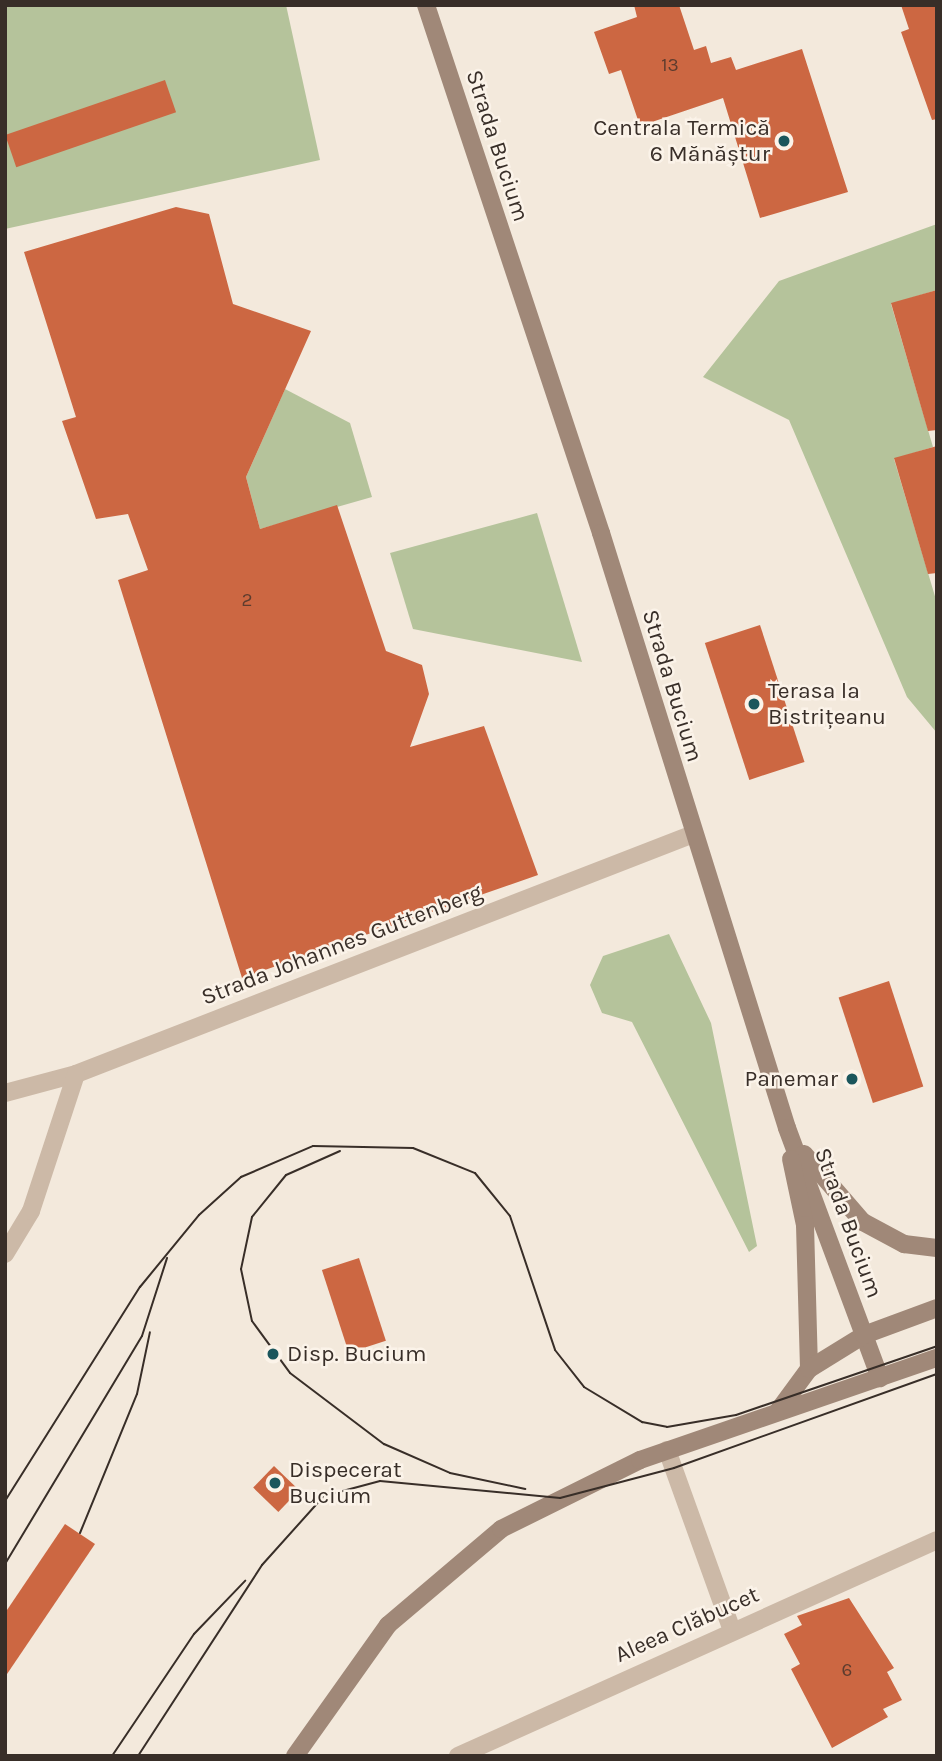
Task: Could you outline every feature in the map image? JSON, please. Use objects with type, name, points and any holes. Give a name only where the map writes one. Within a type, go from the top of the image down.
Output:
[{"type":"main road","name":"Strada Bucium","points":[[426,5],[787,1128],[880,1378]]},
{"type":"main road","points":[[787,1128],[822,1181],[863,1222],[904,1244],[937,1248]]},
{"type":"main road","points":[[787,1128],[805,1225],[809,1369]]},
{"type":"main road","points":[[778,1412],[809,1369],[864,1335],[937,1308]]},
{"type":"main road","points":[[295,1756],[388,1625],[469,1551],[560,1498],[667,1450],[937,1359]]},
{"type":"street","name":"Strada Johannes Guttenberg","points":[[5,1093],[76,1074],[693,834]]},
{"type":"street","points":[[5,1254],[31,1211],[76,1074]]},
{"type":"street","points":[[667,1450],[732,1630]]},
{"type":"street","name":"Aleea Clăbucet","points":[[458,1756],[732,1630],[937,1540]]},
{"type":"green space","points":[[5,5],[286,5],[320,160],[5,229]]},
{"type":"green space","points":[[937,224],[937,290],[891,304],[933,447],[894,459],[937,603],[937,733],[907,697],[789,420],[703,377],[779,281]]},
{"type":"green space","points":[[285,389],[350,423],[372,497],[260,529],[246,477]]},
{"type":"green space","points":[[537,513],[582,662],[413,629],[390,553]]},
{"type":"green space","points":[[669,934],[711,1023],[757,1246],[749,1252],[632,1022],[602,1013],[590,985],[603,956]]},
{"type":"building","points":[[634,5],[679,5],[694,50],[706,46],[711,63],[731,57],[736,70],[802,49],[848,192],[760,218],[723,98],[640,126],[621,70],[609,74],[594,32],[637,17]]},
{"type":"building","points":[[901,5],[937,5],[937,119],[932,120],[901,32],[909,29]]},
{"type":"building","points":[[165,80],[176,112],[16,167],[5,135]]},
{"type":"building","points":[[176,207],[209,214],[233,304],[311,331],[246,477],[260,529],[337,505],[386,651],[422,665],[429,694],[410,747],[484,726],[538,875],[242,978],[118,580],[148,570],[128,514],[96,519],[62,421],[76,417],[24,252]]},
{"type":"building","points":[[937,290],[937,430],[928,431],[891,303]]},
{"type":"building","points":[[937,446],[937,573],[928,574],[894,458]]},
{"type":"building","name":"Terasa la Bistrițeanu","points":[[760,625],[804,762],[749,780],[705,643]]},
{"type":"building","points":[[889,981],[923,1087],[873,1103],[839,997]]},
{"type":"building","points":[[359,1258],[386,1341],[349,1353],[322,1270]]},
{"type":"building","points":[[274,1466],[299,1490],[278,1512],[253,1488]]},
{"type":"building","points":[[65,1524],[95,1544],[5,1677],[5,1613]]},
{"type":"building","points":[[849,1598],[894,1668],[887,1672],[902,1700],[883,1709],[888,1717],[832,1748],[791,1669],[800,1664],[784,1634],[802,1625],[797,1616]]},
{"type":"tram line","points":[[5,1501],[140,1287],[199,1215],[241,1177],[313,1146],[413,1148],[475,1173],[510,1216],[555,1350],[584,1387],[642,1422],[667,1427],[736,1415],[937,1346]]},
{"type":"tram line","points":[[340,1151],[286,1175],[252,1217],[241,1269],[252,1321],[290,1373],[384,1444],[450,1473],[525,1489]]},
{"type":"tram line","points":[[5,1564],[142,1336],[167,1258]]},
{"type":"tram line","points":[[80,1533],[137,1394],[150,1332]]},
{"type":"tram line","points":[[138,1756],[262,1565],[324,1496],[380,1481],[560,1498],[674,1468],[937,1374]]},
{"type":"tram line","points":[[112,1756],[194,1634],[245,1581]]},
{"type":"place","name":"Centrala Termică 6 Mănăștur","points":[[784,141]]},
{"type":"place","name":"Terasa la Bistrițeanu","points":[[754,704]]},
{"type":"place","name":"Panemar","points":[[852,1079]]},
{"type":"place","name":"Disp. Bucium","points":[[273,1354]]},
{"type":"place","name":"Dispecerat Bucium","points":[[275,1483]]}]
